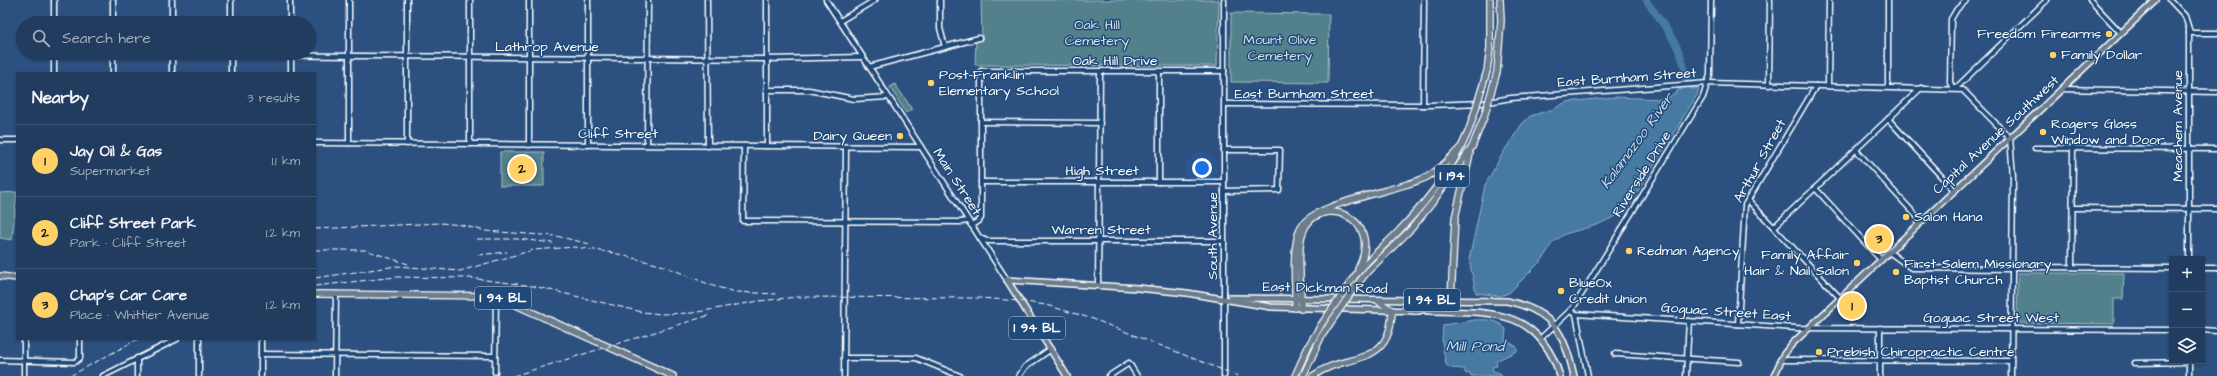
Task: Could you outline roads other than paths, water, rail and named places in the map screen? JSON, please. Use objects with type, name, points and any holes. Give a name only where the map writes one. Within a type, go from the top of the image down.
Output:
[{"type":"highway","name":"I 194","points":[[1295,376],[1309,345],[1355,274],[1410,219],[1434,189],[1461,147],[1473,118],[1486,72],[1490,48],[1490,0]]},
{"type":"highway","name":"I 194","points":[[1303,376],[1321,338],[1355,287],[1386,253],[1411,229],[1472,147],[1484,117],[1497,72],[1501,28],[1500,0]]},
{"type":"highway","points":[[1301,309],[1298,300],[1296,246],[1302,224],[1320,210],[1404,186],[1439,170],[1461,147]]},
{"type":"highway","points":[[1415,310],[1444,306],[1451,300],[1455,218],[1472,147]]},
{"type":"highway","points":[[1295,308],[1298,300],[1301,242],[1307,224],[1315,218],[1325,213],[1335,212],[1351,218],[1360,227],[1364,234],[1365,251],[1355,274]]},
{"type":"highway","points":[[0,276],[16,278]]},
{"type":"highway","name":"I 94 BL","points":[[316,294],[496,296],[673,376]]},
{"type":"highway","points":[[1313,376],[1322,370],[1374,353],[1386,339],[1392,310],[1378,301]]},
{"type":"main road","name":"Capital Avenue Southwest","points":[[1774,376],[1780,360],[1789,347],[2156,0]]},
{"type":"main road","name":"East Dickman Road","points":[[1008,280],[1098,284],[1301,309],[1415,310],[1495,313],[1518,321],[1532,330],[1552,356],[1560,376]]},
{"type":"main road","name":"Main Street","points":[[1008,280],[1067,376]]},
{"type":"main road","name":"East Dickman Road","points":[[1224,299],[1378,301],[1497,300],[1518,303],[1530,308],[1556,326],[1567,347],[1574,376]]},
{"type":"street","points":[[54,0],[54,16]]},
{"type":"street","points":[[113,0],[113,16]]},
{"type":"street","points":[[172,0],[172,16]]},
{"type":"street","points":[[231,16],[232,0]]},
{"type":"street","points":[[290,0],[290,16]]},
{"type":"street","points":[[349,0],[349,143]]},
{"type":"street","points":[[407,144],[408,0]]},
{"type":"street","points":[[470,0],[470,144]]},
{"type":"street","points":[[529,0],[529,144]]},
{"type":"street","points":[[588,0],[588,145]]},
{"type":"street","points":[[647,146],[648,0]]},
{"type":"street","points":[[707,0],[708,146]]},
{"type":"street","points":[[767,0],[767,146]]},
{"type":"street","name":"Main Street","points":[[826,0],[969,223],[1008,280]]},
{"type":"street","points":[[840,21],[875,0]]},
{"type":"street","points":[[940,0],[940,28],[945,47]]},
{"type":"street","name":"South Avenue","points":[[1224,0],[1224,376]]},
{"type":"street","points":[[1423,105],[1424,0]]},
{"type":"street","name":"Riverside Drive","points":[[1540,339],[1556,326],[1570,311],[1698,106],[1708,83],[1711,0]]},
{"type":"street","points":[[1769,85],[1770,0]]},
{"type":"street","points":[[1828,86],[1829,0]]},
{"type":"street","points":[[1888,0],[1888,87]]},
{"type":"street","points":[[1967,0],[1957,9],[1951,19],[1950,26],[1950,83],[1955,89],[2047,0]]},
{"type":"street","points":[[2090,0],[2121,33]]},
{"type":"street","name":"Meachem Avenue","points":[[2170,0],[2186,19],[2189,33],[2189,256]]},
{"type":"street","points":[[2189,33],[2217,33]]},
{"type":"street","points":[[869,66],[979,38]]},
{"type":"street","name":"Lathrop Avenue","points":[[316,55],[529,58],[863,58]]},
{"type":"street","points":[[54,60],[54,72]]},
{"type":"street","points":[[113,60],[113,72]]},
{"type":"street","points":[[172,60],[172,72]]},
{"type":"street","points":[[231,60],[231,72]]},
{"type":"street","points":[[291,60],[291,72]]},
{"type":"street","name":"Oak Hill Drive","points":[[981,122],[981,71],[1224,71]]},
{"type":"street","points":[[1098,284],[1100,72]]},
{"type":"street","points":[[1159,72],[1159,182]]},
{"type":"street","name":"East Burnham Street","points":[[1225,104],[1423,105],[1483,102],[1511,98],[1701,83],[1955,89],[1967,92],[2010,138]]},
{"type":"street","name":"Arthur Street","points":[[1738,324],[1744,211],[1748,200],[1816,86]]},
{"type":"street","points":[[1774,227],[1921,88]]},
{"type":"street","points":[[2062,89],[2217,92]]},
{"type":"street","points":[[766,90],[809,90],[854,99],[888,97]]},
{"type":"street","points":[[1888,119],[1955,191]]},
{"type":"street","points":[[744,146],[743,221],[969,223],[979,221],[981,218],[981,122],[1100,123]]},
{"type":"street","points":[[2010,138],[2013,177],[2011,376]]},
{"type":"street","points":[[0,140],[16,140]]},
{"type":"street","name":"Cliff Street","points":[[316,143],[767,146],[846,148],[921,147]]},
{"type":"street","points":[[844,376],[846,148]]},
{"type":"street","points":[[2035,148],[2217,149]]},
{"type":"street","points":[[2072,267],[2073,148]]},
{"type":"street","points":[[1224,150],[1280,150],[1279,190],[1224,191]]},
{"type":"street","points":[[1856,150],[1922,222]]},
{"type":"street","name":"High Street","points":[[981,182],[1224,182]]},
{"type":"street","points":[[1815,188],[1881,260]]},
{"type":"street","points":[[1748,200],[1840,298]]},
{"type":"street","points":[[2073,208],[2217,209]]},
{"type":"street","name":"Warren Street","points":[[979,238],[987,241],[1224,241]]},
{"type":"street","points":[[1890,252],[1911,268],[2169,268]]},
{"type":"street","points":[[2205,268],[2217,268]]},
{"type":"street","points":[[335,376],[336,294]]},
{"type":"street","points":[[495,372],[496,296]]},
{"type":"street","name":"Goguac Street East","points":[[1570,311],[1576,314],[1809,328]]},
{"type":"street","points":[[1576,314],[1588,376]]},
{"type":"street","points":[[1686,376],[1689,321]]},
{"type":"street","name":"Goguac Street West","points":[[1809,328],[2169,330]]},
{"type":"street","points":[[1880,328],[1880,376]]},
{"type":"street","points":[[2205,330],[2217,330]]},
{"type":"street","points":[[24,340],[24,376]]},
{"type":"street","points":[[0,360],[78,360],[80,340]]},
{"type":"street","points":[[103,376],[175,340]]},
{"type":"street","points":[[199,340],[199,376]]},
{"type":"street","points":[[261,340],[261,376]]},
{"type":"street","points":[[1019,376],[1025,367],[1050,349]]},
{"type":"street","points":[[261,354],[495,356]]},
{"type":"street","points":[[1615,354],[1739,362]]},
{"type":"street","points":[[137,358],[137,376]]},
{"type":"street","points":[[844,358],[916,358],[960,376]]},
{"type":"street","points":[[1780,360],[2011,361]]},
{"type":"street","points":[[2135,363],[2169,362]]},
{"type":"street","points":[[1109,376],[1129,363],[1137,376]]},
{"type":"street","points":[[2189,364],[2189,376]]},
{"type":"water","points":[[1699,88],[1697,95],[1625,212],[1597,225],[1565,234],[1552,243],[1543,259],[1509,293],[1500,296],[1476,293],[1469,260],[1485,185],[1504,151],[1522,124],[1530,116],[1554,109],[1566,102],[1615,97],[1663,99],[1675,94],[1678,90]]},
{"type":"water","name":"Mill Pond","points":[[1475,320],[1488,320],[1503,326],[1506,329],[1505,340],[1517,347],[1517,351],[1496,361],[1497,366],[1492,367],[1493,371],[1500,373],[1502,376],[1471,376],[1470,373],[1466,374],[1464,369],[1451,368],[1446,365],[1442,342],[1443,325]]},
{"type":"waterway","name":"Kalamazoo River","points":[[1646,0],[1667,29],[1678,49],[1685,71],[1685,99]]},
{"type":"railway","points":[[316,229],[440,223],[462,225],[485,231],[556,236],[590,244]]},
{"type":"railway","points":[[477,239],[518,239],[553,243]]},
{"type":"railway","points":[[316,278],[397,266],[460,271],[533,250],[575,247],[614,253],[664,266],[713,286],[736,292],[776,294]]},
{"type":"railway","points":[[316,250],[365,250],[408,264]]},
{"type":"railway","points":[[478,255],[507,252]]},
{"type":"railway","points":[[316,286],[396,277],[470,278],[533,286],[642,312],[661,314],[692,313],[759,301],[797,297],[980,298],[1019,301],[1046,305],[1093,319],[1238,376]]},
{"type":"railway","points":[[513,376],[710,315]]},
{"type":"railway","points":[[70,376],[136,340]]},
{"type":"place","name":"Freedom Firearms","points":[[2109,34]]},
{"type":"place","name":"Family Dollar","points":[[2053,55]]},
{"type":"place","name":"Post-Franklin Elementary School","points":[[931,83]]},
{"type":"place","name":"Rogers Glass Window and Door","points":[[2043,132]]},
{"type":"place","name":"Dairy Queen","points":[[900,136]]},
{"type":"place","name":"Cliff Street Park","points":[[522,169]]},
{"type":"place","name":"Salon Hana","points":[[1906,217]]},
{"type":"place","name":"Chap's Car Care","points":[[1879,239]]},
{"type":"place","name":"Redman Agency","points":[[1629,251]]},
{"type":"place","name":"Family Affair Hair & Nail Salon","points":[[1857,263]]},
{"type":"place","name":"First Salem Missionary Baptist Church","points":[[1896,272]]},
{"type":"place","name":"BlueOx Credit Union","points":[[1561,291]]},
{"type":"place","name":"Jay Oil & Gas","points":[[1852,306]]},
{"type":"place","name":"Prebish Chiropractic Centre","points":[[1819,352]]},
{"type":"park label","name":"Oak Hill Cemetery","points":[[1097,34]]},
{"type":"park label","name":"Mount Olive Cemetery","points":[[1280,48]]}]
